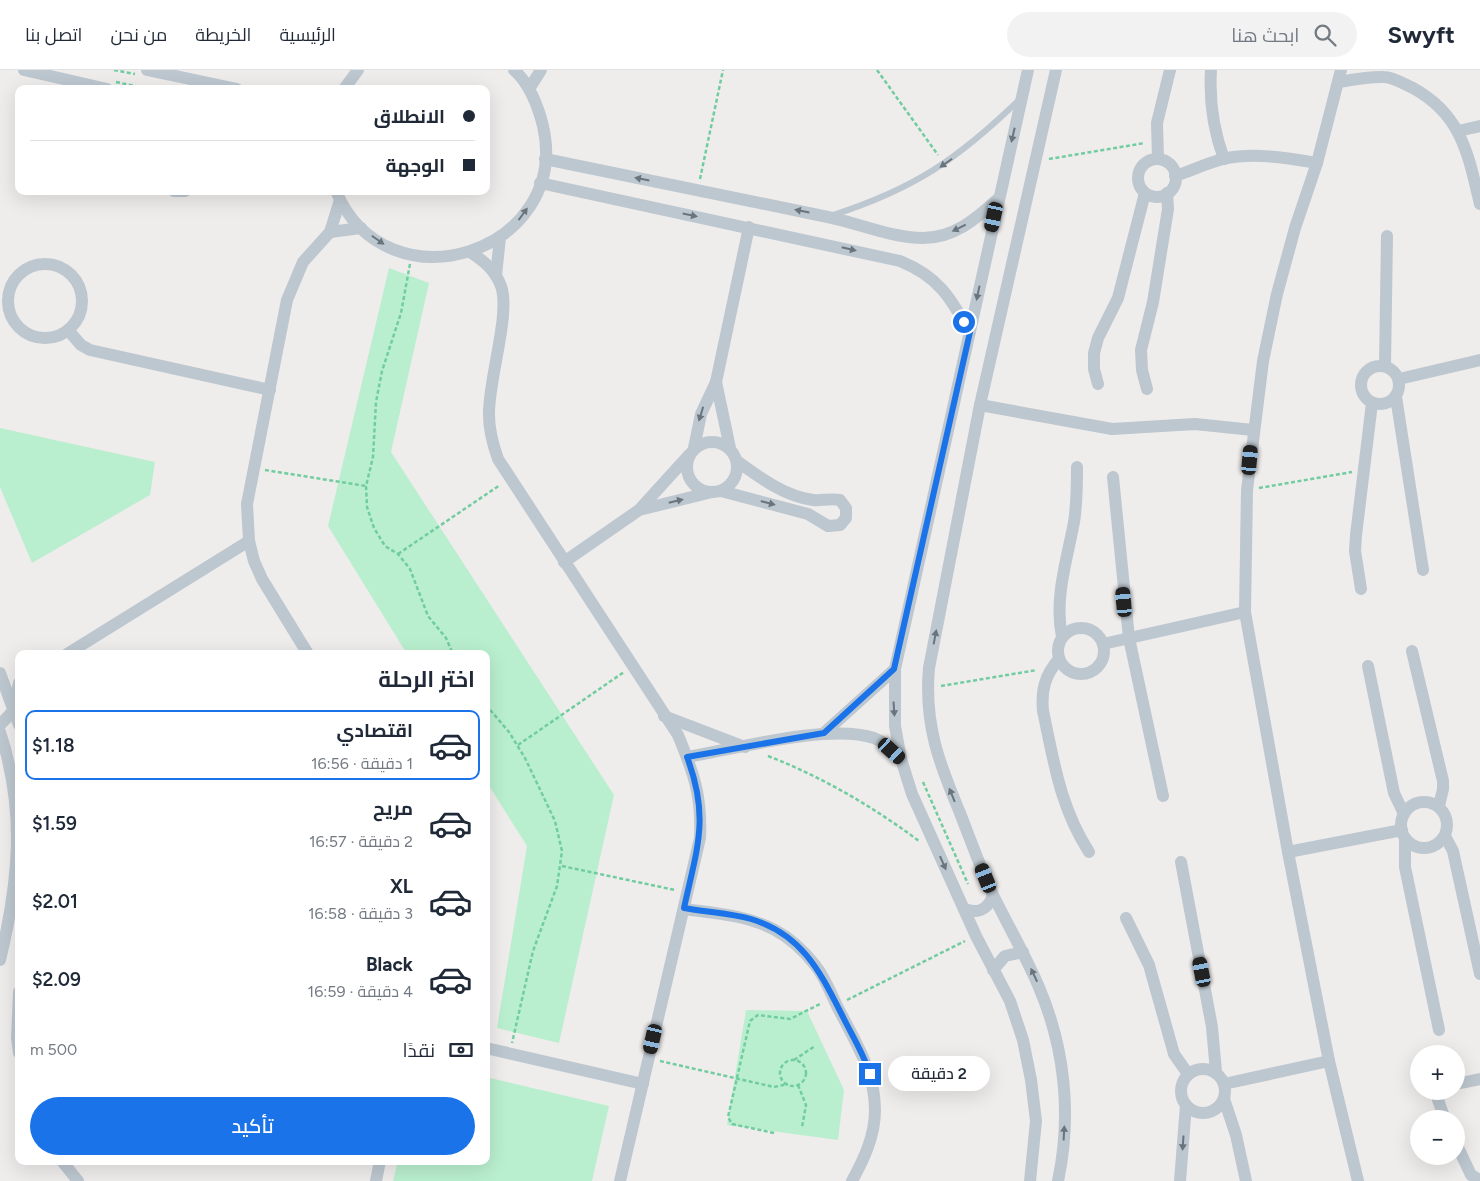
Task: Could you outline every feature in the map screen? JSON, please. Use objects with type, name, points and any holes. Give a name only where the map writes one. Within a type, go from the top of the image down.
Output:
[{"type":"street","points":[[24,70],[90,85]]},
{"type":"street","points":[[147,70],[218,85]]},
{"type":"street","points":[[347,85],[358,70]]},
{"type":"street","points":[[529,89],[541,70]]},
{"type":"street","points":[[1028,70],[894,669],[894,708],[901,759],[912,794],[976,936],[1010,1001],[1022,1040],[1031,1080],[1036,1121],[1030,1181]]},
{"type":"street","points":[[1056,70],[980,405],[929,668],[927,688],[930,724],[936,752],[993,896],[1023,952],[1039,987],[1062,1059],[1065,1135],[1058,1181]]},
{"type":"street","points":[[1158,159],[1157,141],[1160,105],[1170,70]]},
{"type":"street","points":[[1211,70],[1211,114],[1216,137],[1224,159]]},
{"type":"street","points":[[338,196],[361,228],[384,245],[411,255],[438,258],[470,252],[500,237],[517,222],[526,210],[540,183],[545,159],[545,135],[542,119],[529,89],[518,71]]},
{"type":"street","points":[[1358,1181],[1329,1061],[1288,852],[1245,612],[1247,490],[1253,430],[1263,361],[1277,294],[1295,228],[1317,163],[1339,76],[1383,73],[1427,97],[1447,116],[1458,131],[1467,149],[1480,204]]},
{"type":"street","points":[[1458,131],[1480,126]]},
{"type":"street","points":[[1175,176],[1224,159],[1263,157],[1286,158],[1317,163]]},
{"type":"street","points":[[545,159],[828,216],[902,235],[923,238],[944,235],[963,227],[998,199]]},
{"type":"street","points":[[1158,159],[1172,166],[1175,176],[1174,186],[1167,193],[1156,196],[1145,192],[1139,183],[1139,171],[1147,162],[1158,159]]},
{"type":"street","points":[[540,183],[900,261],[919,268],[935,280],[948,295],[970,332]]},
{"type":"street","points":[[1098,384],[1094,369],[1094,353],[1098,338],[1118,298],[1145,192]]},
{"type":"street","points":[[1147,389],[1142,370],[1141,350],[1152,302],[1168,209],[1167,193]]},
{"type":"street","points":[[306,650],[262,580],[249,541],[247,504],[288,300],[294,280],[307,257],[330,232],[338,212],[338,196]]},
{"type":"street","points":[[716,382],[730,448],[737,461],[773,486],[813,500],[840,500],[846,508],[846,518],[840,525],[828,526],[808,514],[716,492],[704,491],[690,480],[687,472],[701,414],[716,382],[749,227]]},
{"type":"street","points":[[330,232],[361,228]]},
{"type":"street","points":[[1385,366],[1387,236]]},
{"type":"street","points":[[496,276],[500,237]]},
{"type":"street","points":[[470,252],[485,262],[496,276],[504,300],[489,414],[493,445],[498,459],[509,479],[678,735],[697,782],[701,810],[700,838],[620,1181]]},
{"type":"street","points":[[53,264],[69,272],[75,278],[79,286],[82,304],[76,320],[68,330],[56,336],[38,337],[22,329],[16,323],[9,306],[9,298],[14,281],[20,274],[36,265],[53,264]]},
{"type":"street","points":[[68,330],[81,345],[90,350],[270,390]]},
{"type":"street","points":[[1399,379],[1480,360]]},
{"type":"street","points":[[1376,366],[1385,366],[1393,370],[1399,379],[1400,388],[1396,397],[1389,403],[1381,405],[1372,403],[1362,391],[1361,383],[1369,369],[1376,366]]},
{"type":"street","points":[[1396,397],[1423,570]]},
{"type":"street","points":[[1361,589],[1355,551],[1372,403]]},
{"type":"street","points":[[980,405],[1112,429],[1195,424],[1253,430]]},
{"type":"street","points":[[564,562],[640,510],[692,452],[708,441],[716,441],[730,448]]},
{"type":"street","points":[[640,510],[716,492],[734,479],[737,461]]},
{"type":"street","points":[[1078,467],[1074,519],[1058,602],[1058,620],[1062,637],[1055,663],[1044,681],[1042,696],[1059,787],[1071,821],[1089,852]]},
{"type":"street","points":[[1113,477],[1129,638],[1163,796]]},
{"type":"street","points":[[808,514],[813,500]]},
{"type":"street","points":[[73,650],[249,541]]},
{"type":"street","points":[[1103,644],[1245,612]]},
{"type":"street","points":[[1055,663],[1071,672],[1088,673],[1101,661],[1104,653],[1103,644],[1094,632],[1081,628],[1074,629],[1062,637]]},
{"type":"street","points":[[1412,651],[1443,781],[1439,806],[1447,820],[1445,836],[1453,851],[1480,974]]},
{"type":"street","points":[[1368,666],[1394,793],[1404,814],[1405,867],[1440,1030]]},
{"type":"street","points":[[824,733],[894,669]]},
{"type":"street","points":[[0,673],[15,681]]},
{"type":"street","points":[[0,673],[15,716]]},
{"type":"street","points":[[0,726],[13,711],[15,702]]},
{"type":"street","points":[[664,716],[745,747]]},
{"type":"street","points":[[0,732],[10,764],[15,793]]},
{"type":"street","points":[[687,757],[824,733],[874,738],[883,742],[901,759]]},
{"type":"street","points":[[1404,814],[1409,808],[1424,802],[1439,806]]},
{"type":"street","points":[[1288,852],[1404,834]]},
{"type":"street","points":[[1404,834],[1418,848],[1434,846],[1445,836]]},
{"type":"street","points":[[1181,862],[1212,1027],[1216,1072],[1224,1084],[1224,1099],[1236,1135],[1246,1181]]},
{"type":"street","points":[[0,960],[13,929],[15,887]]},
{"type":"street","points":[[964,909],[973,912],[982,910],[990,904],[993,896]]},
{"type":"street","points":[[684,908],[751,919],[776,930],[798,946],[816,965],[866,1062],[874,1085],[875,1111],[872,1136],[863,1161],[852,1181]]},
{"type":"street","points":[[1126,918],[1149,965],[1174,1054],[1188,1074]]},
{"type":"street","points":[[993,970],[1005,956],[1023,952]]},
{"type":"street","points":[[490,1049],[643,1084]]},
{"type":"street","points":[[1224,1084],[1329,1061]]},
{"type":"street","points":[[1180,1181],[1186,1105],[1181,1093],[1181,1086],[1188,1074],[1202,1068],[1216,1072]]},
{"type":"street","points":[[1465,1082],[1480,1079]]},
{"type":"street","points":[[1186,1105],[1192,1110],[1207,1113],[1214,1110],[1224,1099]]},
{"type":"street","points":[[1465,1162],[1471,1175],[1480,1180]]},
{"type":"street","points":[[65,1165],[78,1181]]},
{"type":"street","points":[[376,1181],[379,1165]]},
{"type":"lane","points":[[828,216],[869,204],[908,186],[945,165],[982,136],[1022,97]]},
{"type":"path","points":[[697,190],[723,70]]},
{"type":"path","points":[[877,70],[945,165]]},
{"type":"path","points":[[1035,161],[1157,141]]},
{"type":"path","points":[[411,255],[401,313],[382,371],[376,402],[373,457],[366,486],[367,508],[374,528],[385,546],[398,554],[410,569],[428,616],[446,638],[450,650]]},
{"type":"path","points":[[254,468],[366,486]]},
{"type":"path","points":[[1247,490],[1364,470]]},
{"type":"path","points":[[398,554],[509,479]]},
{"type":"path","points":[[927,688],[1055,663]]},
{"type":"path","points":[[518,745],[632,666]]},
{"type":"path","points":[[490,710],[518,745],[556,821],[562,851],[562,866],[558,886],[533,951],[510,1054]]},
{"type":"path","points":[[745,747],[797,767],[847,792],[894,823],[940,857]]},
{"type":"path","points":[[562,866],[687,893]]},
{"type":"path","points":[[774,1133],[732,1124],[728,1117],[750,1021],[753,1017],[758,1015],[790,1019],[835,1001],[976,936]]},
{"type":"path","points":[[788,1084],[782,1077],[782,1068],[785,1064],[815,1046]]},
{"type":"path","points":[[649,1058],[774,1088],[788,1084],[798,1085],[805,1079],[806,1069],[794,1060]]},
{"type":"path","points":[[798,1085],[806,1106],[802,1127]]},
{"type":"green space","points":[[389,268],[429,283],[391,452],[614,795],[559,1043],[497,1028],[527,846],[490,787],[490,650],[405,650],[328,526]]},
{"type":"green space","points":[[0,428],[155,462],[150,495],[32,563],[0,487]]},
{"type":"green space","points":[[746,1010],[807,1011],[844,1090],[838,1140],[727,1125]]},
{"type":"green space","points":[[490,1078],[609,1106],[592,1181],[393,1181],[397,1165],[490,1165]]},
{"type":"route","points":[[870,1074],[866,1062],[829,988],[816,965],[798,946],[776,930],[751,919],[684,908],[700,838],[701,810],[697,782],[687,757],[824,733],[894,669],[970,332],[964,322]]}]
